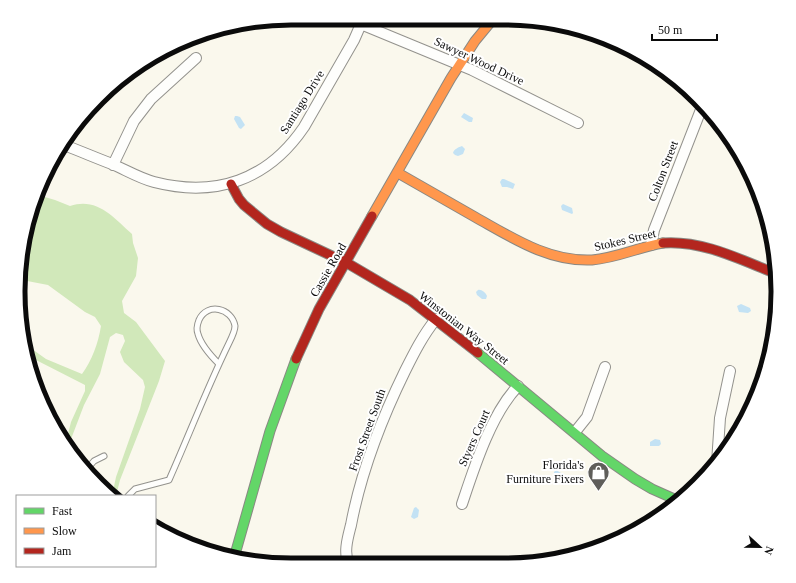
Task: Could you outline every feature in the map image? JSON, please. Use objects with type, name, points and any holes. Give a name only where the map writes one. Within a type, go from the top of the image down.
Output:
[{"type":"street","name":"Santiago Drive","points":[[68,147],[146,179],[164,184],[196,187],[216,186],[231,184],[248,177],[274,161],[295,140],[354,40],[361,25]]},
{"type":"street","name":"Sawyer Wood Drive","points":[[363,25],[460,65],[578,123]]},
{"type":"street","name":"Cassie Road","points":[[236,552],[256,476],[286,384],[313,321],[460,65],[475,41],[488,25]]},
{"type":"street","points":[[112,164],[134,121],[146,104],[156,93],[196,58]]},
{"type":"street","name":"Colton Street","points":[[652,245],[654,230],[700,111]]},
{"type":"street","name":"Stokes Street","points":[[398,173],[514,239],[556,257],[578,260],[605,258],[652,245],[675,243],[720,252],[770,271]]},
{"type":"street","name":"Winstonian Way Street","points":[[231,184],[244,205],[267,224],[346,263],[385,284],[410,300],[436,319],[575,432],[602,456],[634,479],[673,498]]},
{"type":"street","name":"Frost Street South","points":[[348,558],[347,543],[353,515],[364,472],[374,444],[394,392],[424,335],[436,319]]},
{"type":"street","points":[[575,432],[587,417],[605,367]]},
{"type":"street","points":[[718,452],[720,414],[730,371]]},
{"type":"street","name":"Styers Court","points":[[462,504],[489,432],[506,398],[518,386]]},
{"type":"lane","points":[[129,495],[135,489],[169,480],[219,364],[231,340],[235,327],[232,318],[225,312],[218,309],[207,310],[201,316],[196,326],[198,335],[219,364]]},
{"type":"lane","points":[[90,466],[94,461],[104,456]]},
{"type":"green space","points":[[43,196],[70,206],[88,204],[96,206],[111,215],[132,234],[133,243],[138,258],[136,276],[122,301],[124,313],[136,322],[165,361],[159,381],[120,480],[117,493],[113,490],[116,477],[140,409],[145,387],[143,380],[124,362],[120,352],[125,341],[123,335],[116,333],[110,337],[100,374],[84,405],[70,441],[68,436],[71,422],[85,391],[85,385],[34,358],[31,348],[46,359],[82,374],[94,352],[101,326],[95,317],[85,312],[48,285],[26,281],[30,240]]},
{"type":"water","points":[[464,113],[473,118],[472,122],[469,122],[461,117]]},
{"type":"water","points":[[235,116],[240,117],[245,125],[241,129],[234,119]]},
{"type":"water","points":[[462,146],[465,149],[463,154],[458,156],[453,153],[455,149]]},
{"type":"water","points":[[504,179],[515,184],[513,189],[502,187],[500,182]]},
{"type":"water","points":[[563,204],[572,208],[572,214],[562,210],[561,206]]},
{"type":"water","points":[[478,290],[486,294],[486,299],[482,299],[477,295],[476,292]]},
{"type":"water","points":[[741,304],[750,308],[751,311],[748,313],[739,312],[737,306]]},
{"type":"water","points":[[655,439],[660,440],[661,444],[659,446],[650,446],[650,442]]},
{"type":"water","points":[[556,470],[566,476],[564,481],[561,482],[553,476]]},
{"type":"water","points":[[416,507],[419,510],[418,517],[414,519],[411,517],[414,508]]},
{"type":"traffic: fast","points":[[478,353],[602,456],[635,479],[673,498]]},
{"type":"traffic: fast","points":[[236,552],[270,431],[296,359]]},
{"type":"traffic: slow","points":[[372,216],[451,78],[475,41],[488,25]]},
{"type":"traffic: slow","points":[[398,173],[516,240],[545,253],[560,257],[576,260],[601,259],[663,243]]},
{"type":"traffic: jam","points":[[231,184],[244,205],[267,224],[347,263],[410,300],[478,353]]},
{"type":"traffic: jam","points":[[296,359],[319,309],[372,216]]},
{"type":"traffic: jam","points":[[663,243],[678,243],[707,248],[736,257],[770,271]]},
{"type":"place","name":"Florida's Furniture Fixers","points":[[599,492]]}]
